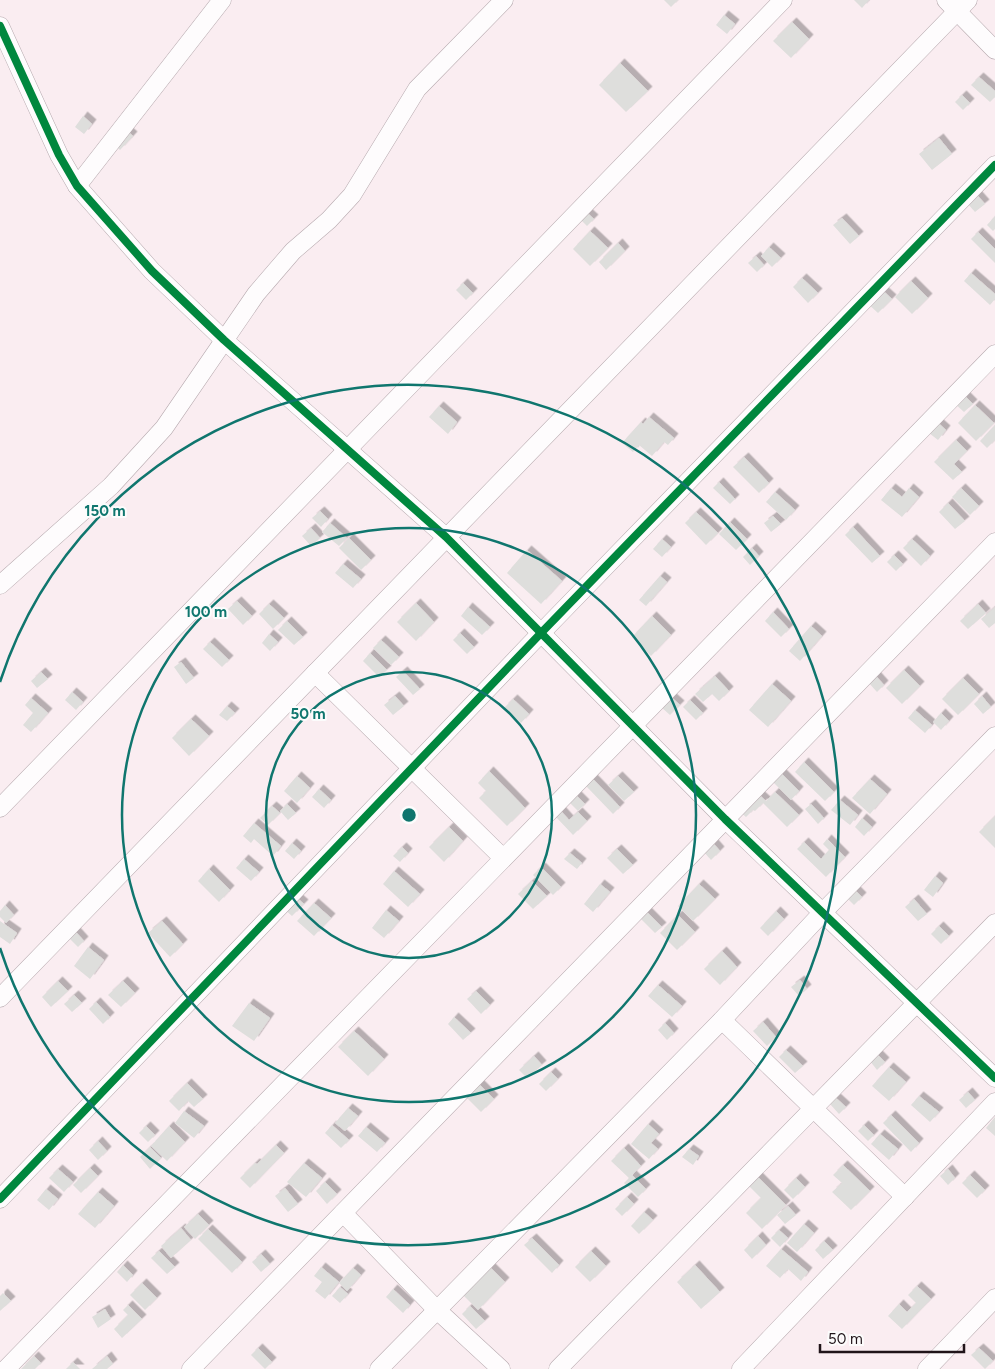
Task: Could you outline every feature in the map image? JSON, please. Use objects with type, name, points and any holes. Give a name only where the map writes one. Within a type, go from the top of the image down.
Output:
[{"type":"street","points":[[78,186],[222,0]]},
{"type":"street","points":[[0,585],[110,486],[164,428],[256,294],[293,251],[328,220],[352,194],[416,89],[504,0]]},
{"type":"street","points":[[0,808],[783,0]]},
{"type":"street","points":[[0,998],[446,537],[957,4],[995,50]]},
{"type":"street","points":[[0,26],[59,155],[78,186],[152,271],[224,340],[446,537],[725,819],[995,1078]]},
{"type":"street","points":[[0,1199],[542,632],[995,165]]},
{"type":"street","points":[[6,1369],[995,354]]},
{"type":"street","points":[[191,1369],[995,542]]},
{"type":"street","points":[[315,673],[502,858]]},
{"type":"street","points":[[379,1369],[722,1020],[823,912],[995,736]]},
{"type":"street","points":[[558,1369],[995,923]]},
{"type":"street","points":[[722,1020],[905,1198]]},
{"type":"street","points":[[741,1369],[995,1102]]},
{"type":"street","points":[[343,1213],[437,1310],[501,1369]]},
{"type":"street","points":[[927,1369],[995,1298]]},
{"type":"building","points":[[664,0],[678,0],[671,7]]},
{"type":"building","points":[[854,0],[869,0],[862,8]]},
{"type":"building","points":[[724,15],[735,24],[727,34],[716,25]]},
{"type":"building","points":[[792,22],[809,39],[791,58],[773,41]]},
{"type":"building","points":[[620,63],[648,91],[626,112],[599,85]]},
{"type":"building","points":[[979,77],[995,91],[995,97],[990,102],[971,85]]},
{"type":"building","points":[[962,95],[970,103],[963,110],[955,102]]},
{"type":"building","points":[[83,116],[92,124],[84,134],[75,127]]},
{"type":"building","points":[[123,127],[133,136],[120,150],[110,140]]},
{"type":"building","points":[[939,138],[952,154],[932,170],[919,154]]},
{"type":"building","points":[[977,195],[985,204],[975,212],[967,203]]},
{"type":"building","points":[[585,211],[594,219],[587,226],[579,218]]},
{"type":"building","points":[[995,216],[995,229],[993,231],[987,225]]},
{"type":"building","points":[[842,218],[859,236],[850,244],[833,225]]},
{"type":"building","points":[[590,231],[608,248],[590,266],[573,249]]},
{"type":"building","points":[[978,232],[995,249],[995,263],[971,239]]},
{"type":"building","points":[[618,243],[625,251],[606,270],[599,262]]},
{"type":"building","points":[[769,247],[781,258],[772,267],[761,256]]},
{"type":"building","points":[[756,256],[764,265],[757,272],[748,263]]},
{"type":"building","points":[[971,273],[995,294],[995,299],[990,305],[964,281]]},
{"type":"building","points":[[802,278],[818,293],[808,303],[793,287]]},
{"type":"building","points":[[911,281],[928,298],[912,314],[895,297]]},
{"type":"building","points":[[463,283],[473,293],[466,300],[456,290]]},
{"type":"building","points":[[880,288],[892,299],[878,313],[867,303]]},
{"type":"building","points":[[962,393],[973,404],[964,412],[953,402]]},
{"type":"building","points":[[975,405],[994,423],[976,441],[958,423]]},
{"type":"building","points":[[439,406],[457,422],[448,434],[429,417]]},
{"type":"building","points":[[649,417],[674,438],[668,445],[664,442],[652,456],[639,445],[633,452],[622,443],[641,422],[643,424]]},
{"type":"building","points":[[937,422],[946,430],[938,440],[929,433]]},
{"type":"building","points":[[995,425],[995,440],[987,448],[980,441]]},
{"type":"building","points":[[956,440],[967,451],[954,464],[962,472],[953,480],[934,462]]},
{"type":"building","points":[[744,457],[769,483],[759,493],[733,467]]},
{"type":"building","points":[[719,482],[735,499],[730,504],[713,488]]},
{"type":"building","points":[[891,488],[902,497],[909,488],[919,497],[902,517],[881,500]]},
{"type":"building","points":[[961,488],[979,506],[970,515],[952,497]]},
{"type":"building","points":[[775,492],[795,510],[786,520],[766,502]]},
{"type":"building","points":[[948,503],[965,521],[955,529],[939,512]]},
{"type":"building","points":[[320,511],[328,519],[321,527],[312,518]]},
{"type":"building","points":[[696,512],[718,533],[706,545],[685,523]]},
{"type":"building","points":[[773,516],[781,524],[771,532],[764,523]]},
{"type":"building","points":[[730,522],[747,539],[736,550],[719,534]]},
{"type":"building","points":[[330,523],[347,538],[339,546],[322,532]]},
{"type":"building","points":[[853,527],[880,556],[872,563],[845,535]]},
{"type":"building","points":[[311,528],[320,538],[311,546],[302,536]]},
{"type":"building","points":[[349,538],[371,560],[361,570],[339,548]]},
{"type":"building","points":[[662,539],[671,547],[662,557],[653,549]]},
{"type":"building","points":[[912,539],[930,556],[921,566],[903,548]]},
{"type":"building","points":[[752,548],[759,556],[750,565],[743,557]]},
{"type":"building","points":[[527,550],[562,581],[541,604],[507,573]]},
{"type":"building","points":[[894,555],[903,564],[896,571],[887,562]]},
{"type":"building","points":[[343,564],[361,579],[353,588],[335,573]]},
{"type":"building","points":[[660,576],[667,582],[646,606],[639,600]]},
{"type":"building","points":[[237,601],[252,616],[243,625],[228,609]]},
{"type":"building","points":[[416,603],[434,622],[416,641],[397,622]]},
{"type":"building","points":[[269,604],[284,618],[273,629],[259,614]]},
{"type":"building","points":[[978,604],[986,613],[968,629],[960,621]]},
{"type":"building","points":[[468,607],[490,627],[482,635],[461,616]]},
{"type":"building","points":[[995,607],[995,623],[989,628],[981,619]]},
{"type":"building","points":[[773,612],[789,629],[781,637],[765,621]]},
{"type":"building","points":[[652,616],[671,635],[651,656],[632,637]]},
{"type":"building","points":[[287,621],[303,637],[294,645],[278,630]]},
{"type":"building","points":[[811,626],[822,636],[800,661],[789,651]]},
{"type":"building","points":[[460,633],[474,647],[467,654],[453,640]]},
{"type":"building","points":[[269,634],[278,642],[270,651],[262,643]]},
{"type":"building","points":[[381,640],[399,657],[391,665],[373,648]]},
{"type":"building","points":[[210,642],[229,660],[222,667],[203,649]]},
{"type":"building","points":[[370,653],[387,670],[379,677],[363,661]]},
{"type":"building","points":[[181,662],[194,678],[186,684],[174,667]]},
{"type":"building","points":[[904,670],[920,686],[902,704],[886,688]]},
{"type":"building","points":[[403,671],[420,689],[413,695],[396,677]]},
{"type":"building","points":[[41,672],[48,679],[37,688],[31,681]]},
{"type":"building","points":[[875,675],[884,685],[877,692],[868,682]]},
{"type":"building","points":[[715,676],[729,691],[719,701],[712,694],[703,702],[695,694]]},
{"type":"building","points":[[963,678],[979,694],[958,715],[942,699]]},
{"type":"building","points":[[772,684],[791,701],[768,727],[749,710]]},
{"type":"building","points":[[72,692],[83,702],[76,710],[65,700]]},
{"type":"building","points":[[395,696],[404,706],[393,715],[384,705]]},
{"type":"building","points":[[982,696],[991,707],[983,714],[974,704]]},
{"type":"building","points":[[671,697],[680,705],[670,715],[661,707]]},
{"type":"building","points":[[31,698],[48,713],[31,732],[23,725],[33,713],[25,705]]},
{"type":"building","points":[[513,699],[529,714],[521,723],[504,708]]},
{"type":"building","points":[[690,700],[703,713],[696,720],[683,707]]},
{"type":"building","points":[[227,706],[235,713],[227,721],[219,715]]},
{"type":"building","points":[[915,710],[932,725],[925,733],[908,718]]},
{"type":"building","points":[[941,713],[949,721],[941,730],[933,722]]},
{"type":"building","points":[[191,719],[209,736],[189,756],[172,738]]},
{"type":"building","points":[[804,762],[834,792],[825,801],[795,772]]},
{"type":"building","points":[[489,771],[525,808],[507,826],[479,798],[486,791],[478,783]]},
{"type":"building","points":[[780,772],[799,791],[791,800],[771,780]]},
{"type":"building","points":[[297,776],[310,788],[297,803],[284,791]]},
{"type":"building","points":[[618,776],[634,792],[624,801],[608,785]]},
{"type":"building","points":[[593,779],[620,807],[613,814],[586,786]]},
{"type":"building","points":[[870,779],[887,794],[870,814],[852,798]]},
{"type":"building","points":[[319,789],[331,800],[324,808],[312,797]]},
{"type":"building","points":[[756,792],[766,801],[775,792],[799,815],[787,827],[763,803],[746,817],[738,810]]},
{"type":"building","points":[[575,794],[585,804],[578,811],[568,801]]},
{"type":"building","points":[[840,800],[858,815],[850,825],[831,810]]},
{"type":"building","points":[[287,804],[296,813],[288,820],[280,811]]},
{"type":"building","points":[[811,804],[824,818],[818,824],[805,809]]},
{"type":"building","points":[[272,806],[280,813],[268,825],[260,818]]},
{"type":"building","points":[[561,811],[569,820],[578,812],[587,821],[573,835],[556,817]]},
{"type":"building","points":[[995,816],[995,848],[979,832]]},
{"type":"building","points":[[862,818],[872,827],[864,836],[855,827]]},
{"type":"building","points":[[254,823],[281,846],[273,856],[254,839],[251,843],[243,836]]},
{"type":"building","points":[[449,827],[463,841],[444,862],[429,847]]},
{"type":"building","points":[[827,839],[845,857],[826,877],[797,849],[804,842],[821,859],[829,850],[823,844]]},
{"type":"building","points":[[292,843],[301,851],[294,859],[285,851]]},
{"type":"building","points":[[713,843],[720,851],[711,860],[703,851]]},
{"type":"building","points":[[402,847],[408,853],[400,862],[393,856]]},
{"type":"building","points":[[617,849],[633,865],[623,874],[607,858]]},
{"type":"building","points":[[570,853],[582,863],[577,869],[564,859]]},
{"type":"building","points":[[244,859],[259,872],[251,881],[236,868]]},
{"type":"building","points":[[541,867],[561,887],[553,895],[533,875]]},
{"type":"building","points":[[209,869],[230,890],[219,902],[198,881]]},
{"type":"building","points":[[394,871],[420,894],[408,907],[383,884]]},
{"type":"building","points":[[935,876],[943,883],[933,897],[924,890]]},
{"type":"building","points":[[532,881],[547,896],[533,909],[518,894]]},
{"type":"building","points":[[600,884],[610,892],[593,912],[584,904]]},
{"type":"building","points":[[699,884],[715,899],[693,921],[678,906]]},
{"type":"building","points":[[854,889],[862,897],[854,905],[846,897]]},
{"type":"building","points":[[296,897],[304,904],[292,916],[284,909]]},
{"type":"building","points":[[914,899],[927,914],[918,921],[905,907]]},
{"type":"building","points":[[314,903],[331,918],[314,936],[297,921]]},
{"type":"building","points":[[5,905],[14,915],[6,923],[0,917],[0,911]]},
{"type":"building","points":[[386,910],[399,921],[384,938],[372,928]]},
{"type":"building","points":[[646,911],[662,927],[655,933],[639,917]]},
{"type":"building","points":[[776,911],[784,919],[768,936],[760,928]]},
{"type":"building","points":[[678,915],[695,932],[677,950],[660,933]]},
{"type":"building","points":[[0,921],[17,933],[10,944],[0,937]]},
{"type":"building","points":[[162,921],[183,944],[170,957],[148,933]]},
{"type":"building","points":[[939,926],[949,936],[941,944],[931,934]]},
{"type":"building","points":[[75,931],[84,941],[78,947],[69,938]]},
{"type":"building","points":[[88,947],[104,960],[90,979],[74,966]]},
{"type":"building","points":[[722,951],[737,967],[720,985],[704,969]]},
{"type":"building","points":[[800,980],[807,989],[799,996],[791,987]]},
{"type":"building","points":[[58,981],[68,991],[51,1007],[42,997]]},
{"type":"building","points":[[123,981],[135,993],[121,1007],[108,995]]},
{"type":"building","points":[[658,985],[682,1006],[672,1017],[648,996]]},
{"type":"building","points":[[476,991],[490,1005],[481,1014],[467,999]]},
{"type":"building","points":[[74,995],[82,1003],[72,1012],[64,1004]]},
{"type":"building","points":[[96,1002],[110,1017],[103,1024],[89,1009]]},
{"type":"building","points":[[249,1003],[270,1018],[254,1041],[232,1026]]},
{"type":"building","points":[[454,1017],[471,1033],[463,1040],[448,1024]]},
{"type":"building","points":[[763,1022],[776,1037],[767,1046],[753,1031]]},
{"type":"building","points":[[665,1023],[674,1033],[667,1040],[658,1030]]},
{"type":"building","points":[[354,1031],[384,1059],[368,1076],[338,1047]]},
{"type":"building","points":[[786,1050],[803,1066],[795,1073],[779,1057]]},
{"type":"building","points":[[877,1054],[885,1062],[877,1070],[870,1061]]},
{"type":"building","points":[[534,1056],[542,1065],[527,1078],[519,1070]]},
{"type":"building","points":[[889,1067],[906,1082],[889,1101],[872,1086]]},
{"type":"building","points":[[551,1072],[558,1079],[546,1091],[539,1084]]},
{"type":"building","points":[[187,1083],[203,1099],[194,1107],[188,1101],[179,1111],[169,1101]]},
{"type":"building","points":[[479,1084],[494,1099],[481,1112],[466,1097]]},
{"type":"building","points":[[968,1092],[975,1100],[966,1108],[959,1100]]},
{"type":"building","points":[[919,1096],[939,1112],[930,1122],[911,1105]]},
{"type":"building","points":[[836,1098],[846,1107],[839,1114],[830,1104]]},
{"type":"building","points":[[348,1108],[358,1116],[345,1131],[335,1123]]},
{"type":"building","points":[[184,1111],[204,1126],[194,1138],[175,1123]]},
{"type":"building","points":[[891,1115],[919,1143],[911,1152],[883,1123]]},
{"type":"building","points":[[995,1117],[995,1136],[986,1128]]},
{"type":"building","points":[[648,1124],[659,1134],[651,1143],[658,1149],[649,1159],[631,1144]]},
{"type":"building","points":[[332,1125],[349,1140],[341,1148],[325,1133]]},
{"type":"building","points":[[864,1125],[874,1135],[868,1141],[858,1131]]},
{"type":"building","points":[[146,1126],[155,1135],[148,1142],[139,1133]]},
{"type":"building","points":[[169,1126],[185,1142],[167,1161],[151,1146]]},
{"type":"building","points":[[366,1127],[385,1143],[377,1152],[358,1136]]},
{"type":"building","points":[[880,1134],[898,1149],[889,1160],[871,1144]]},
{"type":"building","points":[[98,1141],[107,1151],[98,1160],[89,1150]]},
{"type":"building","points":[[276,1145],[284,1153],[250,1188],[240,1178]]},
{"type":"building","points":[[150,1147],[161,1158],[150,1169],[140,1157]]},
{"type":"building","points":[[624,1148],[641,1166],[632,1175],[646,1189],[638,1197],[624,1183],[629,1178],[611,1161]]},
{"type":"building","points":[[689,1149],[699,1156],[693,1165],[682,1157]]},
{"type":"building","points":[[304,1163],[322,1178],[306,1197],[287,1182]]},
{"type":"building","points":[[843,1165],[870,1191],[851,1210],[832,1192],[842,1183],[833,1175]]},
{"type":"building","points":[[90,1168],[98,1176],[81,1193],[73,1185]]},
{"type":"building","points":[[58,1169],[73,1182],[64,1192],[49,1178]]},
{"type":"building","points":[[948,1169],[955,1178],[948,1185],[940,1176]]},
{"type":"building","points":[[970,1175],[985,1190],[977,1198],[962,1183]]},
{"type":"building","points":[[757,1176],[786,1205],[762,1229],[746,1213],[761,1198],[748,1185]]},
{"type":"building","points":[[796,1178],[805,1187],[793,1199],[784,1190]]},
{"type":"building","points":[[325,1182],[337,1194],[327,1204],[316,1191]]},
{"type":"building","points":[[285,1188],[298,1204],[288,1212],[275,1196]]},
{"type":"building","points":[[46,1189],[58,1199],[49,1210],[37,1200]]},
{"type":"building","points":[[98,1192],[114,1206],[95,1228],[78,1214]]},
{"type":"building","points":[[627,1197],[634,1204],[622,1216],[615,1209]]},
{"type":"building","points":[[788,1206],[796,1215],[785,1224],[777,1215]]},
{"type":"building","points":[[644,1212],[653,1220],[639,1234],[631,1226]]},
{"type":"building","points":[[198,1214],[209,1225],[195,1239],[184,1227]]},
{"type":"building","points":[[804,1224],[814,1233],[797,1252],[787,1243]]},
{"type":"building","points":[[181,1228],[191,1240],[171,1258],[161,1246]]},
{"type":"building","points":[[208,1229],[242,1262],[232,1273],[198,1239]]},
{"type":"building","points":[[779,1230],[788,1238],[780,1247],[771,1238]]},
{"type":"building","points":[[758,1236],[766,1245],[752,1259],[744,1250]]},
{"type":"building","points":[[532,1238],[559,1265],[552,1273],[524,1245]]},
{"type":"building","points":[[824,1241],[833,1250],[823,1259],[815,1250]]},
{"type":"building","points":[[781,1249],[808,1272],[801,1281],[788,1269],[780,1278],[766,1266]]},
{"type":"building","points":[[159,1251],[175,1267],[167,1274],[151,1258]]},
{"type":"building","points":[[591,1251],[606,1266],[590,1282],[575,1267]]},
{"type":"building","points":[[261,1254],[270,1264],[261,1272],[252,1262]]},
{"type":"building","points":[[484,1261],[505,1282],[478,1310],[457,1289]]},
{"type":"building","points":[[123,1265],[133,1275],[127,1282],[117,1272]]},
{"type":"building","points":[[695,1265],[720,1292],[701,1309],[677,1282]]},
{"type":"building","points":[[321,1267],[339,1282],[325,1299],[315,1291],[322,1282],[314,1276]]},
{"type":"building","points":[[353,1268],[361,1275],[347,1291],[339,1283]]},
{"type":"building","points":[[142,1283],[157,1298],[145,1310],[130,1295]]},
{"type":"building","points":[[917,1286],[931,1299],[902,1329],[888,1316],[899,1304],[907,1312],[916,1303],[908,1295]]},
{"type":"building","points":[[340,1287],[348,1294],[340,1303],[332,1296]]},
{"type":"building","points":[[393,1289],[410,1305],[403,1313],[386,1297]]},
{"type":"building","points":[[3,1293],[11,1301],[0,1311],[0,1296]]},
{"type":"building","points":[[128,1305],[142,1319],[122,1338],[114,1329],[128,1315],[123,1310]]},
{"type":"building","points":[[470,1306],[485,1321],[476,1329],[462,1314]]},
{"type":"building","points":[[105,1309],[111,1319],[98,1328],[92,1317]]},
{"type":"building","points":[[258,1348],[272,1362],[265,1369],[251,1355]]},
{"type":"building","points":[[979,1348],[993,1361],[985,1369],[971,1355]]},
{"type":"building","points":[[34,1356],[41,1363],[35,1369],[21,1369]]},
{"type":"building","points":[[107,1356],[113,1364],[107,1369],[92,1369]]},
{"type":"building","points":[[73,1362],[80,1369],[66,1369]]},
{"type":"cycle path","points":[[0,26],[59,155],[77,186],[152,271],[224,340],[446,537],[725,819],[995,1078]]},
{"type":"cycle path","points":[[0,1199],[542,632],[995,165]]}]
